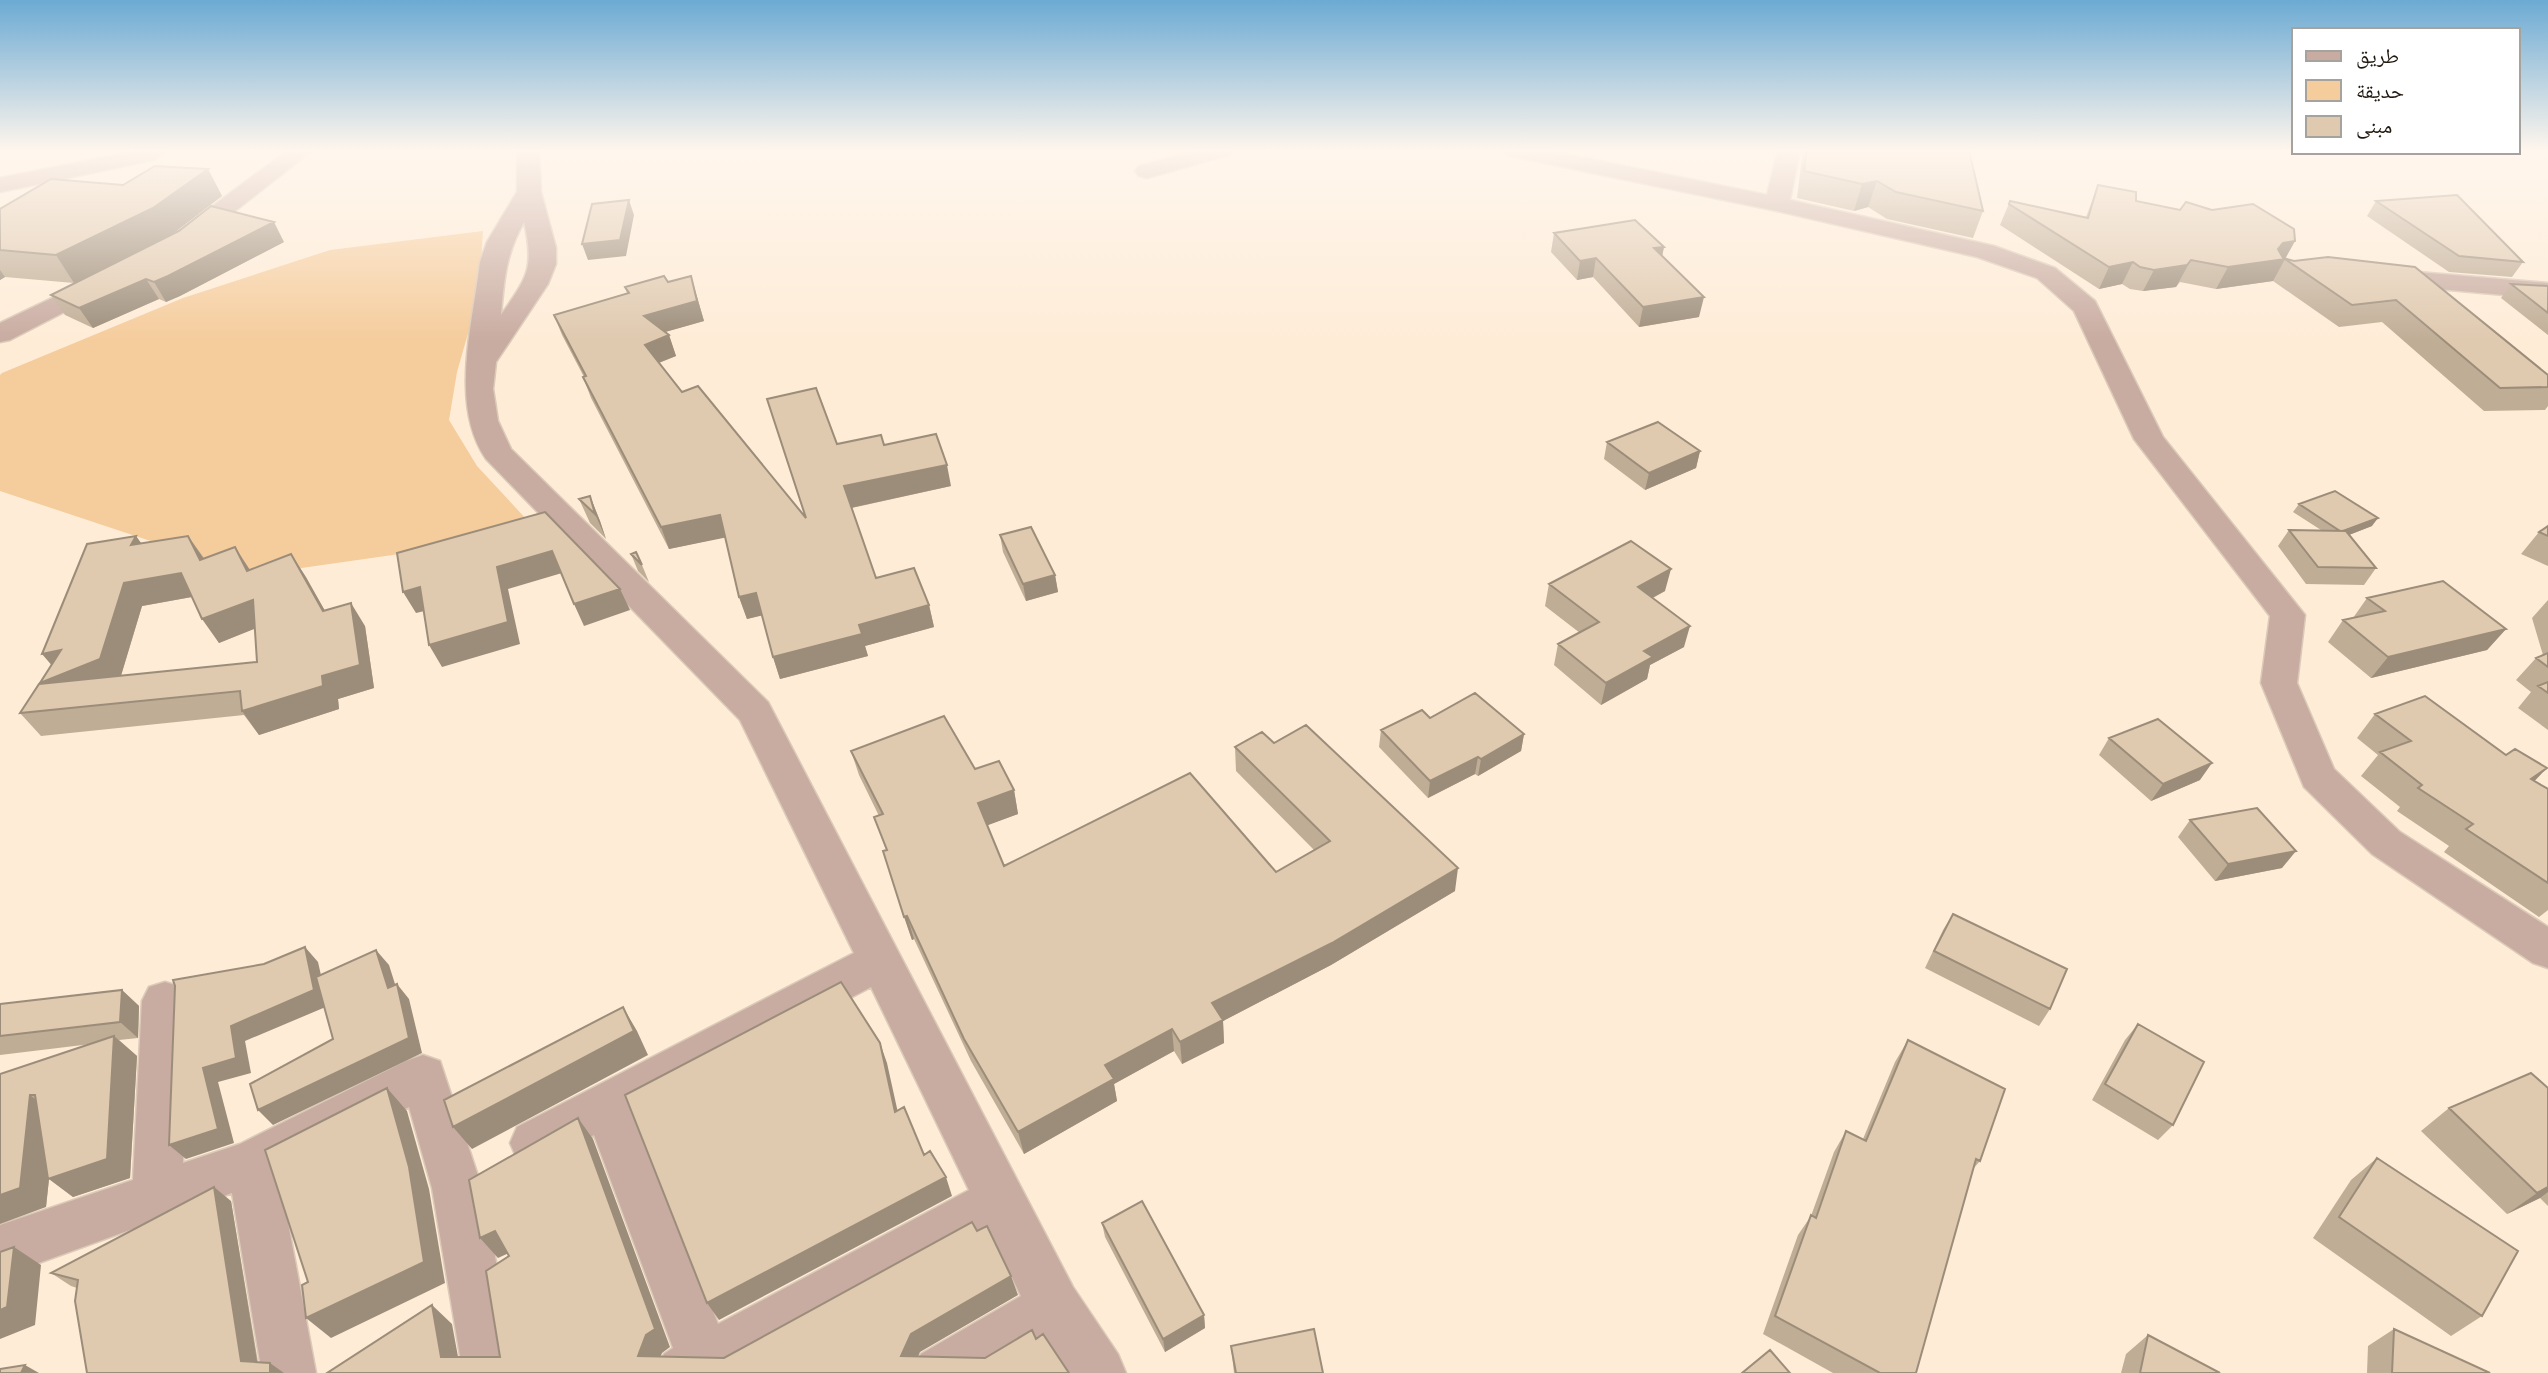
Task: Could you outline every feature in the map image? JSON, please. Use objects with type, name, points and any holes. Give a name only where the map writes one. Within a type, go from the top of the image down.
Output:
[{"type":"street","points":[[168,249],[218,214]]},
{"type":"street","points":[[516,214],[500,242],[493,262],[479,406],[488,436],[497,453],[755,712],[1054,1306],[1099,1373]]},
{"type":"street","points":[[481,365],[535,284],[543,264],[543,248],[535,214]]},
{"type":"street","points":[[1822,214],[1985,251],[2046,273],[2086,307],[2149,439],[2288,615],[2279,683],[2318,777],[2386,843],[2548,950]]},
{"type":"street","points":[[0,334],[120,273]]},
{"type":"street","points":[[2354,273],[2548,291]]},
{"type":"street","points":[[483,1172],[606,1102],[880,961]]},
{"type":"street","points":[[157,1195],[165,1001]]},
{"type":"street","points":[[0,1251],[252,1163],[423,1076],[483,1172],[490,1373]]},
{"type":"street","points":[[606,1102],[694,1367],[1000,1200]]},
{"type":"street","points":[[252,1163],[289,1373]]},
{"type":"street","points":[[940,1373],[1054,1306]]},
{"type":"green space","points":[[483,231],[479,295],[457,372],[449,420],[477,466],[540,534],[253,575],[0,491],[2,373],[183,298],[330,250]]},
{"type":"building","points":[[0,214],[140,214],[56,255],[0,250]]},
{"type":"building","points":[[201,214],[243,214],[274,222],[168,276],[154,282],[146,279],[79,308],[51,295],[179,231]]},
{"type":"building","points":[[589,214],[626,214],[620,240],[582,244]]},
{"type":"building","points":[[2025,214],[2070,214],[2088,218],[2089,214],[2270,214],[2294,229],[2295,241],[2283,243],[2278,249],[2283,258],[2294,261],[2328,257],[2415,267],[2548,375],[2548,387],[2500,388],[2396,300],[2352,305],[2285,259],[2228,267],[2191,260],[2187,265],[2154,270],[2140,267],[2133,262],[2109,267]]},
{"type":"building","points":[[2396,214],[2476,214],[2523,262],[2459,256]]},
{"type":"building","points":[[1635,220],[1664,247],[1654,248],[1704,297],[1643,307],[1596,258],[1580,261],[1554,233]]},
{"type":"building","points":[[664,276],[668,282],[691,276],[697,301],[644,316],[669,335],[645,345],[682,392],[698,386],[806,518],[767,399],[816,388],[837,444],[881,435],[884,445],[936,434],[947,465],[844,486],[876,578],[914,568],[929,605],[859,625],[862,634],[773,657],[756,593],[739,597],[720,515],[661,527],[554,315],[629,293],[625,287]]},
{"type":"building","points":[[2511,284],[2548,286],[2548,313]]},
{"type":"building","points":[[1658,422],[1700,451],[1649,473],[1607,442]]},
{"type":"building","points":[[2335,491],[2378,518],[2340,531],[2299,504]]},
{"type":"building","points":[[590,496],[595,514],[579,499]]},
{"type":"building","points":[[545,512],[620,589],[574,604],[552,551],[497,567],[508,622],[429,645],[420,587],[403,592],[397,553]]},
{"type":"building","points":[[2548,526],[2548,536],[2539,532]]},
{"type":"building","points":[[1031,527],[1055,575],[1023,584],[1000,535]]},
{"type":"building","points":[[2289,530],[2346,531],[2376,568],[2318,567]]},
{"type":"building","points":[[136,536],[131,545],[188,536],[200,560],[235,547],[247,571],[291,554],[323,611],[351,603],[360,665],[322,676],[323,686],[242,711],[240,691],[20,713],[39,684],[257,662],[253,600],[202,619],[181,573],[124,583],[100,659],[40,683],[61,650],[42,654],[87,544]]},
{"type":"building","points":[[1631,541],[1671,569],[1638,587],[1690,626],[1644,651],[1653,657],[1606,683],[1558,644],[1599,622],[1549,584]]},
{"type":"building","points":[[636,552],[642,565],[631,554]]},
{"type":"building","points":[[2443,581],[2506,629],[2388,657],[2343,620],[2385,611],[2367,598]]},
{"type":"building","points":[[2548,653],[2548,667],[2536,658]]},
{"type":"building","points":[[2548,682],[2548,693],[2538,686]]},
{"type":"building","points":[[1475,693],[1524,734],[1481,759],[1478,757],[1430,781],[1381,730],[1422,710],[1430,718]]},
{"type":"building","points":[[2425,696],[2506,755],[2515,749],[2547,768],[2531,779],[2548,789],[2548,883],[2466,829],[2473,824],[2418,788],[2422,785],[2380,752],[2411,741],[2375,714]]},
{"type":"building","points":[[944,716],[975,769],[999,761],[1014,790],[978,803],[1004,866],[1190,773],[1276,872],[1330,841],[1235,747],[1262,732],[1274,743],[1306,725],[1458,868],[1332,943],[1212,1003],[1223,1020],[1180,1042],[1172,1029],[1105,1065],[1114,1079],[1018,1132],[964,1039],[907,916],[904,917],[883,851],[887,850],[874,817],[883,814],[851,751]]},
{"type":"building","points":[[2158,719],[2212,763],[2163,784],[2109,738]]},
{"type":"building","points":[[2257,808],[2296,851],[2228,864],[2190,820]]},
{"type":"building","points":[[1953,914],[2067,969],[2050,1009],[1934,951]]},
{"type":"building","points":[[305,947],[314,990],[231,1026],[236,1058],[203,1068],[218,1129],[169,1145],[175,986],[173,980],[264,964]]},
{"type":"building","points":[[376,950],[388,988],[397,984],[409,1038],[258,1110],[250,1084],[333,1039],[316,977]]},
{"type":"building","points":[[841,982],[880,1043],[895,1112],[904,1107],[924,1155],[930,1151],[946,1177],[707,1303],[625,1095]]},
{"type":"building","points":[[122,990],[120,1022],[0,1036],[0,1004]]},
{"type":"building","points":[[623,1007],[634,1031],[453,1127],[444,1100]]},
{"type":"building","points":[[2138,1024],[2204,1062],[2173,1125],[2105,1084]]},
{"type":"building","points":[[114,1036],[107,1159],[48,1179],[35,1095],[30,1095],[20,1188],[0,1195],[0,1074]]},
{"type":"building","points":[[1908,1040],[2005,1089],[1980,1161],[1976,1159],[1916,1373],[1880,1373],[1775,1316],[1811,1215],[1816,1218],[1846,1131],[1866,1141]]},
{"type":"building","points":[[2531,1073],[2548,1088],[2548,1187],[2537,1193],[2449,1108]]},
{"type":"building","points":[[387,1088],[409,1167],[424,1262],[306,1318],[302,1285],[308,1282],[265,1150]]},
{"type":"building","points":[[578,1118],[655,1329],[646,1335],[638,1356],[724,1358],[972,1222],[977,1231],[987,1226],[1011,1276],[911,1334],[901,1356],[985,1358],[1032,1330],[1036,1339],[1043,1334],[1069,1373],[327,1373],[432,1305],[441,1357],[500,1357],[486,1271],[509,1256],[495,1231],[480,1238],[469,1180]]},
{"type":"building","points":[[2377,1158],[2518,1251],[2482,1316],[2339,1217]]},
{"type":"building","points":[[214,1187],[241,1361],[270,1363],[270,1373],[87,1373],[75,1301],[78,1280],[51,1273]]},
{"type":"building","points":[[1142,1201],[1204,1315],[1163,1339],[1102,1223]]},
{"type":"building","points":[[14,1247],[7,1307],[0,1310],[0,1252]]},
{"type":"building","points":[[1314,1329],[1323,1373],[1236,1373],[1231,1346]]},
{"type":"building","points":[[2394,1329],[2490,1373],[2392,1373]]},
{"type":"building","points":[[2148,1335],[2220,1373],[2140,1373]]},
{"type":"building","points":[[1770,1350],[1790,1373],[1742,1373]]},
{"type":"building","points":[[25,1365],[21,1373],[0,1373],[0,1369]]}]
